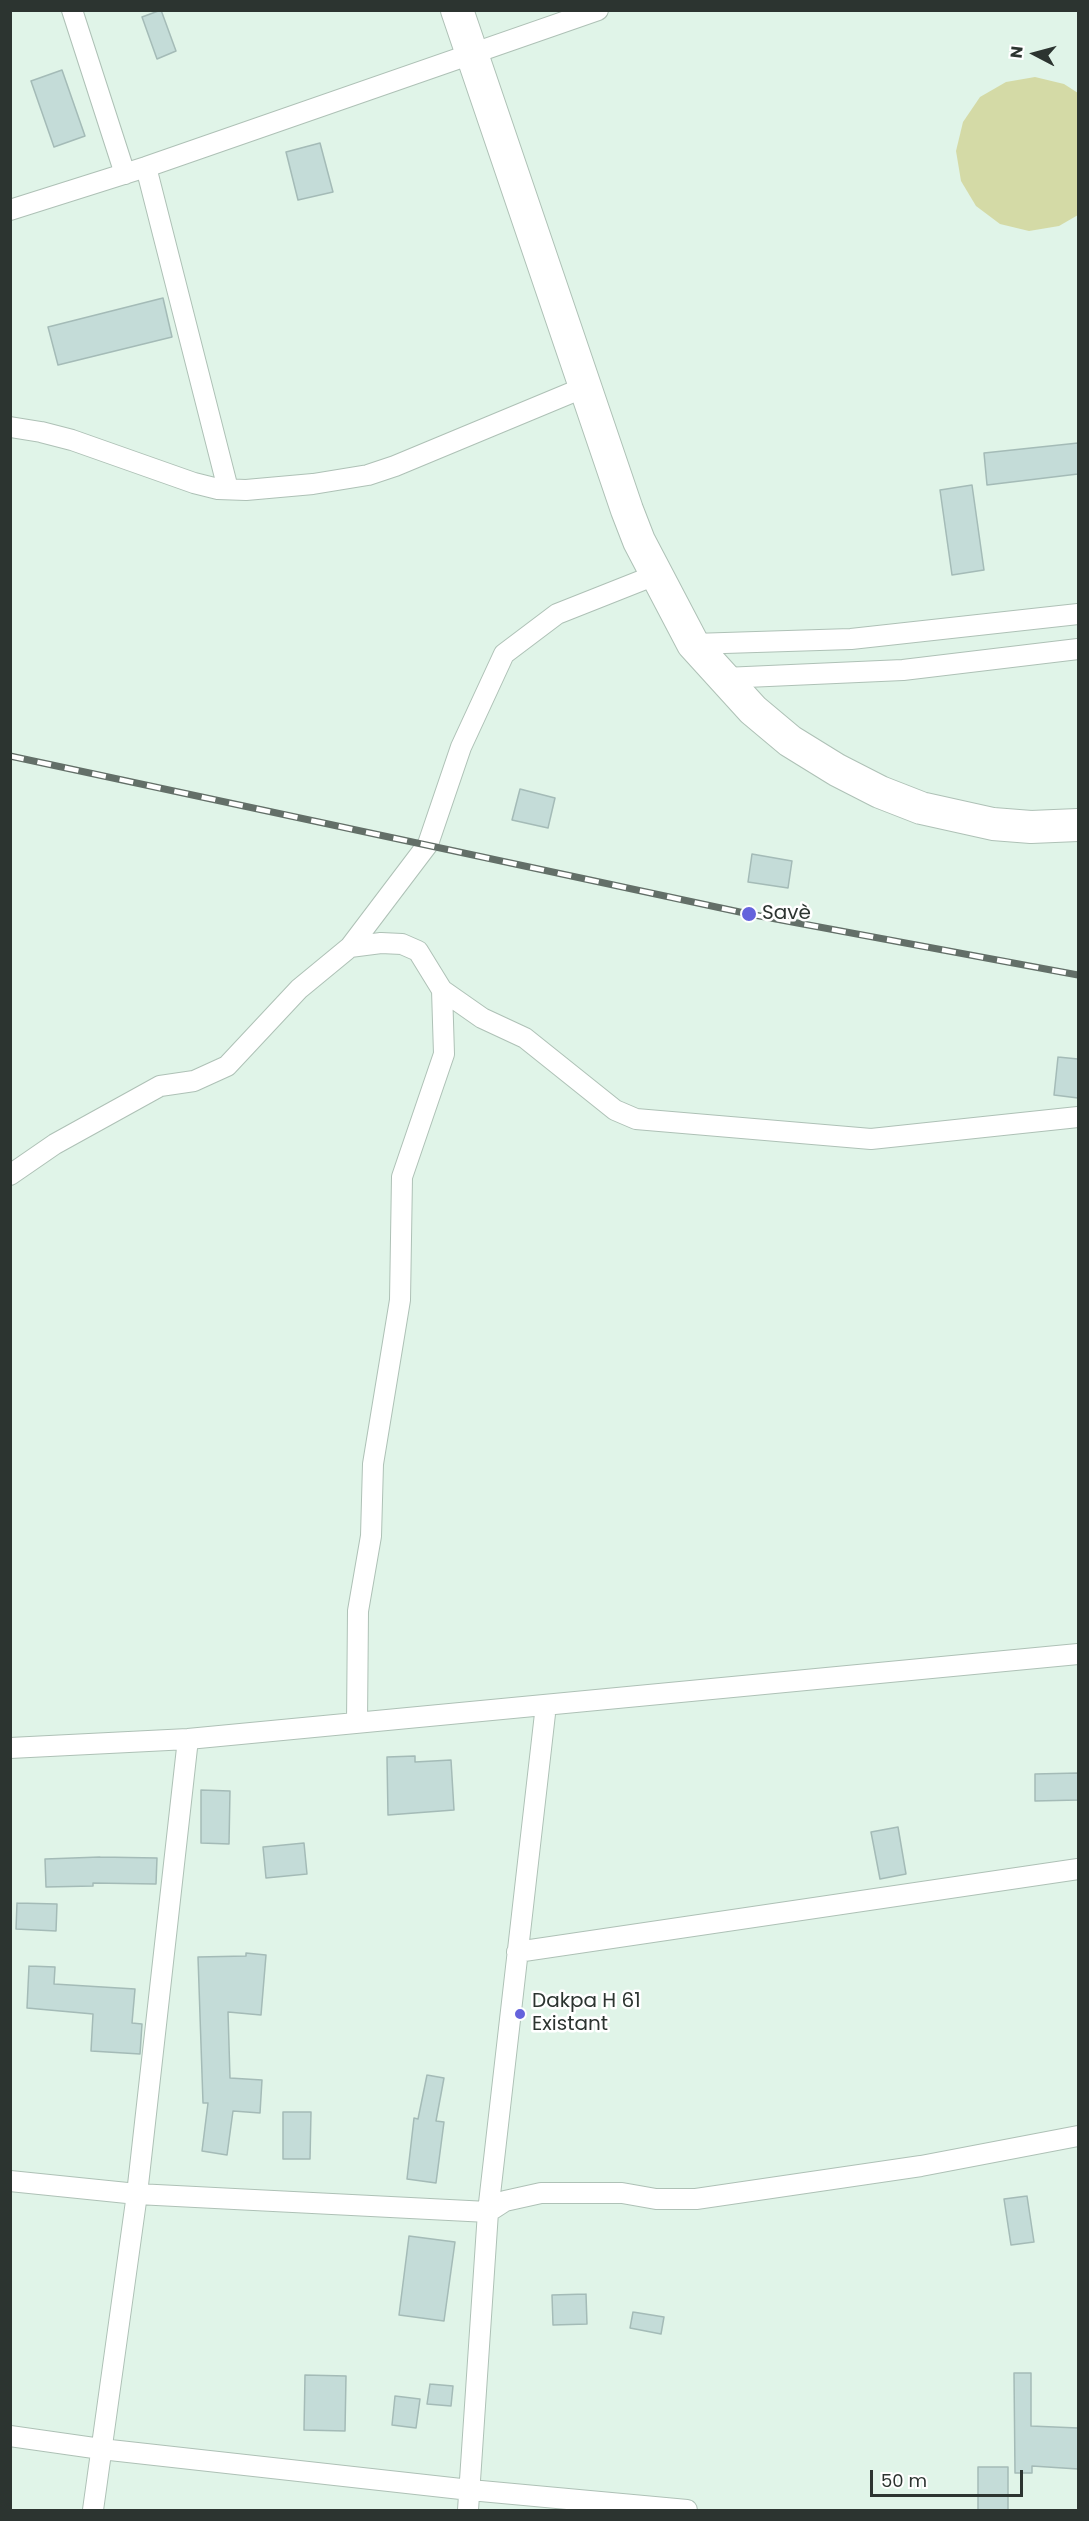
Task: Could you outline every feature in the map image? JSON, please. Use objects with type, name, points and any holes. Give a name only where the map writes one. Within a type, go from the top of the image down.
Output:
[{"type":"main road","points":[[457,10],[627,510],[639,541],[693,644],[753,710],[790,741],[837,770],[880,792],[921,808],[993,824],[1078,825]]},
{"type":"street","points":[[72,10],[125,174]]},
{"type":"street","points":[[10,210],[146,167],[598,10]]},
{"type":"street","points":[[146,167],[228,489]]},
{"type":"street","points":[[10,427],[61,438],[194,483],[228,489],[295,486],[368,475],[395,466],[585,387]]},
{"type":"street","points":[[10,1175],[55,1144],[160,1086],[194,1081],[227,1066],[299,989],[350,947],[428,844],[461,747],[504,654],[557,614],[658,574]]},
{"type":"street","points":[[693,644],[850,639],[1078,614]]},
{"type":"street","points":[[724,678],[903,670],[1078,649]]},
{"type":"street","points":[[350,947],[381,943],[402,944],[418,951],[442,990],[482,1018],[525,1038],[615,1110],[636,1119],[871,1139],[1078,1117]]},
{"type":"street","points":[[357,1723],[358,1611],[371,1536],[374,1464],[400,1300],[402,1177],[444,1054],[442,990]]},
{"type":"street","points":[[10,1748],[188,1739],[1078,1654]]},
{"type":"street","points":[[468,2511],[488,2212],[546,1705]]},
{"type":"street","points":[[93,2511],[137,2194],[188,1739]]},
{"type":"street","points":[[517,1952],[1078,1869]]},
{"type":"street","points":[[10,2181],[137,2194],[488,2212],[505,2201],[541,2193],[622,2193],[656,2199],[696,2199],[921,2166],[1078,2136]]},
{"type":"street","points":[[10,2436],[101,2449],[470,2490],[687,2511]]},
{"type":"green space","points":[[1035,77],[1064,84],[1078,93],[1078,215],[1059,226],[1029,231],[1000,224],[976,206],[961,181],[956,151],[963,122],[980,97],[1006,82]]},
{"type":"building","points":[[161,10],[176,51],[157,59],[142,17]]},
{"type":"building","points":[[62,70],[85,136],[54,147],[31,81]]},
{"type":"building","points":[[320,143],[333,192],[298,200],[286,152]]},
{"type":"building","points":[[163,298],[172,337],[58,365],[48,327]]},
{"type":"building","points":[[1078,443],[1078,474],[987,485],[984,453]]},
{"type":"building","points":[[972,485],[984,570],[952,575],[940,490]]},
{"type":"building","points":[[520,789],[555,798],[548,828],[512,820]]},
{"type":"building","points":[[752,854],[792,861],[788,888],[748,882]]},
{"type":"building","points":[[1058,1057],[1078,1059],[1078,1098],[1054,1095]]},
{"type":"building","points":[[415,1756],[415,1762],[451,1760],[454,1810],[388,1815],[387,1757]]},
{"type":"building","points":[[1078,1773],[1078,1800],[1035,1801],[1035,1774]]},
{"type":"building","points":[[201,1790],[230,1791],[229,1844],[201,1843]]},
{"type":"building","points":[[898,1827],[906,1874],[880,1879],[871,1832]]},
{"type":"building","points":[[304,1843],[307,1874],[266,1878],[263,1847]]},
{"type":"building","points":[[157,1858],[156,1884],[93,1883],[93,1886],[46,1887],[45,1859]]},
{"type":"building","points":[[17,1903],[57,1904],[56,1931],[16,1929]]},
{"type":"building","points":[[246,1953],[266,1955],[261,2015],[228,2012],[230,2078],[262,2080],[260,2113],[233,2111],[227,2155],[202,2151],[208,2103],[203,2103],[198,1957],[246,1956]]},
{"type":"building","points":[[29,1966],[55,1967],[54,1984],[135,1989],[132,2023],[142,2024],[140,2054],[91,2051],[93,2014],[27,2008]]},
{"type":"building","points":[[427,2075],[444,2078],[436,2121],[444,2122],[436,2183],[407,2179],[414,2118],[418,2119]]},
{"type":"building","points":[[283,2112],[311,2112],[310,2159],[283,2159]]},
{"type":"building","points":[[1027,2196],[1034,2242],[1011,2245],[1004,2199]]},
{"type":"building","points":[[409,2236],[455,2242],[444,2321],[399,2315]]},
{"type":"building","points":[[586,2294],[587,2324],[553,2325],[552,2295]]},
{"type":"building","points":[[633,2312],[664,2317],[661,2334],[630,2328]]},
{"type":"building","points":[[1014,2373],[1031,2373],[1031,2426],[1078,2428],[1078,2469],[1032,2466],[1032,2473],[1015,2473]]},
{"type":"building","points":[[305,2375],[346,2376],[345,2431],[304,2430]]},
{"type":"building","points":[[430,2384],[453,2386],[451,2406],[427,2404]]},
{"type":"building","points":[[395,2396],[420,2399],[416,2428],[392,2425]]},
{"type":"building","points":[[978,2467],[1008,2467],[1008,2511],[978,2511]]},
{"type":"railway","points":[[10,756],[749,914],[1078,975]]},
{"type":"place","name":"Savè","points":[[749,914]]},
{"type":"place","name":"Dakpa H 61 Existant","points":[[520,2014]]}]
